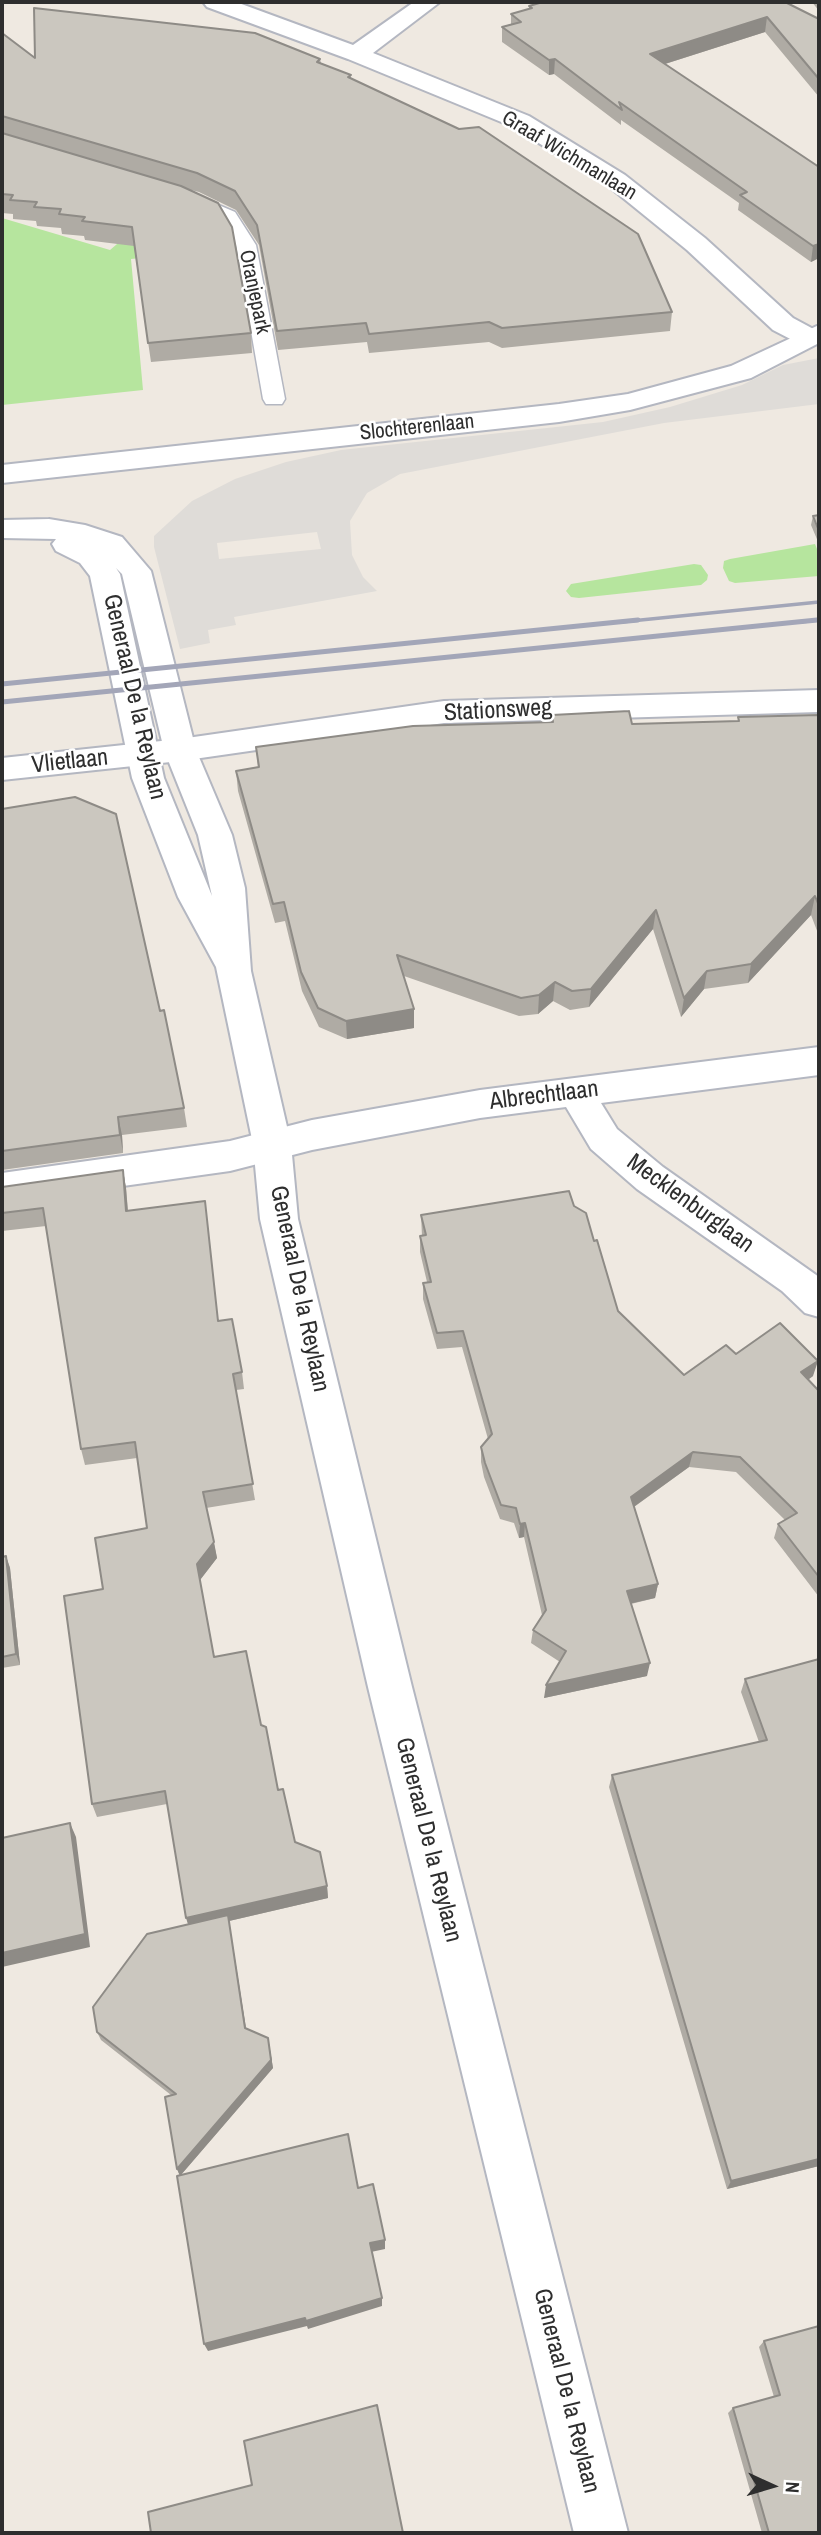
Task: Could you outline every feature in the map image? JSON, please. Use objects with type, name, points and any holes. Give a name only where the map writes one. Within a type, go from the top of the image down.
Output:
[{"type":"street","name":"Graaf Wichmanlaan","points":[[215,2],[356,54],[520,121],[616,180],[696,244],[783,324],[816,337]]},
{"type":"street","points":[[356,54],[429,2]]},
{"type":"street","name":"Slochterenlaan","points":[[2,474],[559,413],[630,402],[741,372],[816,337]]},
{"type":"street","points":[[2,529],[49,528],[85,534],[111,544],[136,571],[180,750],[215,835],[228,888],[234,971]]},
{"type":"street","name":"Generaal De la Reylaan","points":[[2,529],[73,546],[91,556],[105,574],[148,778],[195,897],[234,971],[271,1145],[279,1219],[390,1687],[601,2533]]},
{"type":"street","name":"Stationsweg","points":[[180,750],[444,712],[819,701]]},
{"type":"street","name":"Vlietlaan","points":[[2,769],[180,750]]},
{"type":"street","name":"Albrechtlaan","points":[[2,1188],[271,1145],[480,1104],[819,1061]]},
{"type":"street","name":"Mecklenburglaan","points":[[576,1093],[604,1139],[641,1170],[796,1280],[819,1301]]},
{"type":"lane","name":"Oranjepark","points":[[166,192],[228,216],[246,245],[274,399]]},
{"type":"green space","points":[[2,218],[110,250],[130,233],[189,253],[131,259],[143,390],[2,405]]},
{"type":"green space","points":[[815,544],[819,554],[819,576],[735,583],[729,581],[723,568],[724,561],[730,559]]},
{"type":"green space","points":[[701,565],[708,575],[701,585],[579,598],[571,597],[566,591],[571,584]]},
{"type":"shaded area","points":[[819,358],[819,404],[664,423],[400,474],[367,493],[350,521],[352,555],[363,577],[377,591],[234,617],[236,625],[208,630],[210,643],[180,649],[154,547],[154,536],[192,501],[235,479],[286,462],[341,450],[603,422],[670,407],[742,385],[783,365]],"holes":[[[317,532],[321,549],[219,559],[217,543]]]},
{"type":"building","points":[[543,2],[785,2],[819,19],[819,79],[767,17],[650,54],[819,167],[819,244],[813,246],[740,195],[747,192],[619,102],[622,110],[555,59],[549,60],[502,27],[521,22],[511,14]]},
{"type":"building","points":[[34,8],[255,33],[320,59],[317,62],[351,75],[348,77],[459,129],[479,127],[638,234],[672,312],[502,328],[489,322],[369,334],[366,323],[277,331],[257,225],[235,191],[197,173],[2,116],[2,33],[35,58]]},
{"type":"building","points":[[2,133],[181,186],[218,203],[232,227],[251,333],[148,343],[132,227],[82,221],[85,217],[59,214],[61,209],[34,207],[37,202],[10,200],[13,195],[2,194]]},
{"type":"building","points":[[819,515],[819,531],[813,516]]},
{"type":"building","points":[[629,711],[632,724],[739,721],[738,717],[819,715],[819,906],[815,896],[751,964],[707,971],[684,998],[656,910],[591,989],[572,991],[555,982],[539,995],[521,998],[397,955],[414,1009],[346,1021],[318,1008],[301,972],[284,902],[273,904],[236,771],[259,767],[256,747],[413,726],[553,722],[552,715]]},
{"type":"building","points":[[75,797],[116,814],[160,1011],[164,1010],[184,1108],[118,1117],[120,1135],[2,1151],[2,809]]},
{"type":"building","points":[[123,1170],[126,1211],[205,1201],[218,1321],[232,1319],[242,1372],[233,1374],[253,1484],[203,1492],[214,1542],[197,1564],[214,1657],[246,1651],[261,1725],[266,1727],[278,1790],[283,1789],[295,1842],[320,1852],[327,1886],[186,1918],[165,1791],[92,1804],[64,1596],[103,1589],[95,1538],[147,1528],[135,1442],[81,1449],[43,1208],[2,1213],[2,1187]]},
{"type":"building","points":[[569,1191],[574,1206],[586,1213],[618,1311],[684,1375],[726,1345],[736,1354],[780,1323],[818,1361],[801,1372],[819,1391],[819,1577],[778,1524],[797,1513],[740,1457],[693,1452],[631,1497],[658,1584],[627,1591],[650,1663],[546,1685],[566,1651],[533,1630],[546,1610],[525,1523],[520,1524],[516,1508],[501,1505],[485,1463],[481,1447],[492,1434],[463,1331],[437,1333],[423,1283],[431,1282],[420,1236],[426,1235],[421,1215]]},
{"type":"building","points":[[6,1556],[16,1654],[2,1657],[2,1557]]},
{"type":"building","points":[[819,1659],[819,2159],[731,2181],[612,1775],[767,1740],[745,1679]]},
{"type":"building","points":[[70,1823],[85,1934],[2,1953],[2,1838]]},
{"type":"building","points":[[228,1915],[245,2028],[268,2038],[271,2060],[177,2169],[165,2097],[176,2094],[97,2032],[93,2007],[147,1934]]},
{"type":"building","points":[[348,2134],[358,2188],[373,2184],[385,2240],[370,2243],[382,2298],[306,2321],[305,2318],[204,2344],[177,2176]]},
{"type":"building","points":[[819,2326],[819,2533],[769,2533],[733,2408],[780,2395],[764,2341]]},
{"type":"building","points":[[377,2405],[403,2533],[151,2533],[148,2512],[252,2485],[244,2441]]},
{"type":"railway","points":[[621,622],[819,602]]},
{"type":"railway","points":[[2,684],[638,620]]},
{"type":"railway","points":[[2,702],[817,620]]},
{"type":"railway","points":[[800,622],[819,620]]}]
